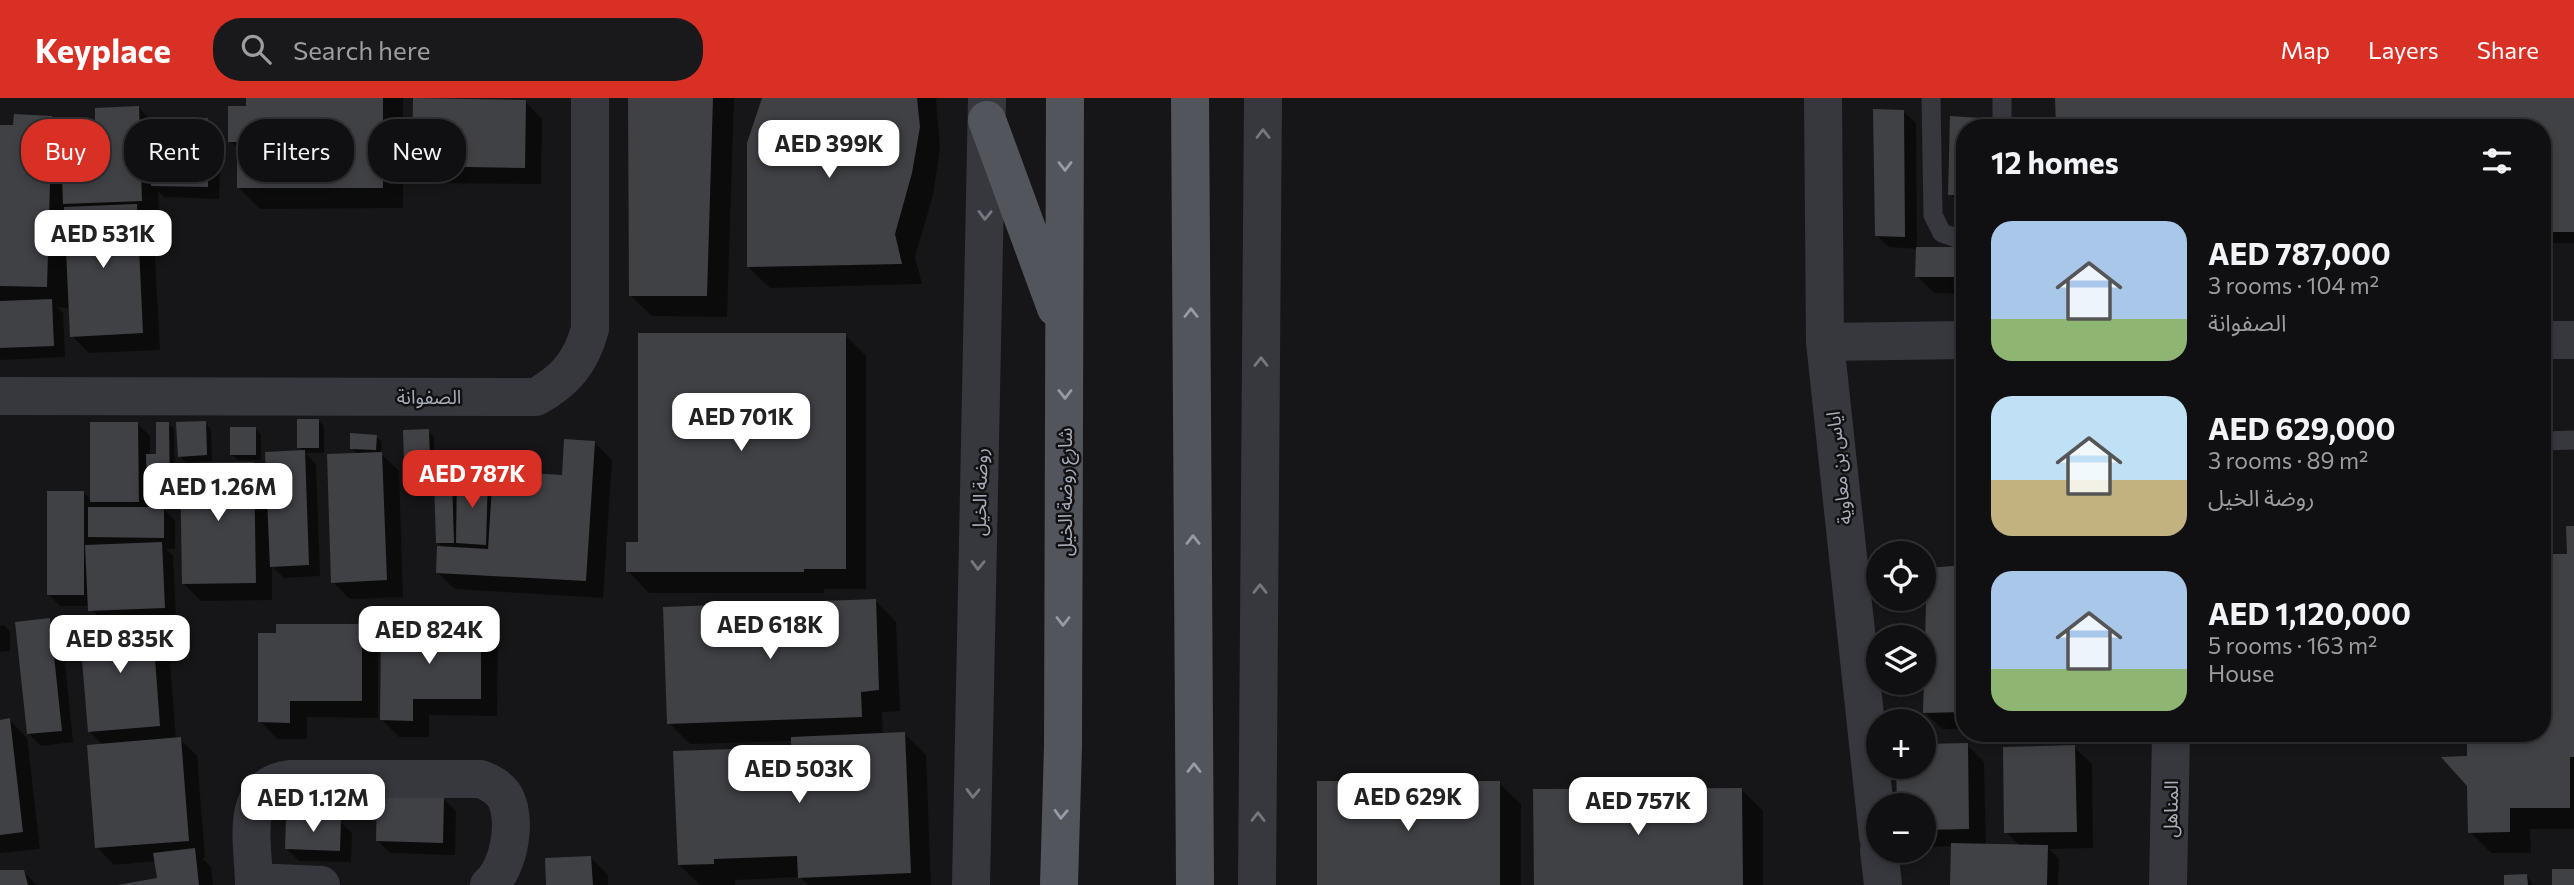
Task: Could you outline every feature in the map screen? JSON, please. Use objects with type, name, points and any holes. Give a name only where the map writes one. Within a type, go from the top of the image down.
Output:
[{"type":"main road","name":"شارع روضة الخيل","points":[[1059,885],[1063,746],[1065,98]]},
{"type":"main road","points":[[1190,98],[1195,885]]},
{"type":"main road","points":[[987,109],[1065,332]]},
{"type":"street","name":"الصفوانة","points":[[0,396],[536,397],[556,386],[572,370],[584,351],[590,329],[590,98]]},
{"type":"street","points":[[1257,885],[1263,98]]},
{"type":"street","name":"اياس بن معاوية","points":[[1823,98],[1825,342],[1873,793]]},
{"type":"street","name":"روضة الخيل","points":[[971,885],[987,109]]},
{"type":"street","points":[[1825,342],[1956,340]]},
{"type":"street","points":[[2551,340],[2574,340]]},
{"type":"street","name":"المناهل","points":[[2168,885],[2171,742]]},
{"type":"street","points":[[321,885],[254,884],[254,805],[261,791],[275,781],[481,779],[500,791],[510,810],[505,866],[489,885]]},
{"type":"street","points":[[1880,863],[1883,885]]},
{"type":"lane","points":[[1931,98],[1933,215],[1942,233],[1956,237]]},
{"type":"lane","points":[[2001,98],[2002,119]]},
{"type":"lane","points":[[2551,441],[2574,440]]},
{"type":"building","points":[[246,98],[383,98],[383,119],[368,119],[368,182],[383,182],[383,188],[237,188],[237,142],[228,142],[228,106],[246,106]]},
{"type":"building","points":[[413,98],[526,100],[525,168],[466,167],[466,119],[413,119]]},
{"type":"building","points":[[628,98],[713,98],[707,296],[629,296]]},
{"type":"building","points":[[762,98],[917,98],[920,127],[912,173],[895,234],[902,264],[747,267],[747,143]]},
{"type":"building","points":[[2055,98],[2574,98],[2574,232],[2551,232],[2551,119],[2056,119]]},
{"type":"building","points":[[139,106],[139,119],[124,119],[124,182],[141,182],[142,201],[63,204],[62,182],[110,182],[110,119],[95,119],[95,108]]},
{"type":"building","points":[[1873,109],[1904,110],[1905,237],[1875,236]]},
{"type":"building","points":[[14,114],[52,116],[52,119],[21,119],[21,182],[50,182],[47,287],[0,286],[0,125],[13,125]]},
{"type":"building","points":[[1950,116],[1981,118],[1956,119],[1956,195],[1948,195]]},
{"type":"building","points":[[151,182],[208,182],[208,187],[151,186]]},
{"type":"building","points":[[137,204],[143,333],[70,337],[64,207]]},
{"type":"building","points":[[1916,247],[1956,247],[1956,277],[1915,277]]},
{"type":"building","points":[[52,299],[54,346],[0,348],[0,301]]},
{"type":"building","points":[[638,333],[846,333],[846,569],[804,569],[804,572],[626,572],[626,542],[638,542]]},
{"type":"building","points":[[297,419],[319,419],[319,448],[297,448]]},
{"type":"building","points":[[206,421],[207,455],[178,457],[176,422]]},
{"type":"building","points":[[90,422],[138,422],[139,502],[90,502]]},
{"type":"building","points":[[156,422],[169,422],[170,495],[147,495],[146,454],[156,454]]},
{"type":"building","points":[[230,427],[256,427],[256,455],[230,455]]},
{"type":"building","points":[[429,429],[430,462],[404,463],[403,430]]},
{"type":"building","points":[[350,433],[377,435],[376,450],[350,449]]},
{"type":"building","points":[[564,439],[595,441],[586,581],[436,573],[437,546],[488,549],[493,471],[562,475]]},
{"type":"building","points":[[305,450],[309,565],[270,567],[265,452]]},
{"type":"building","points":[[382,452],[387,580],[331,583],[327,454]]},
{"type":"building","points":[[254,462],[256,583],[182,584],[180,463]]},
{"type":"building","points":[[457,475],[488,476],[486,545],[456,543]]},
{"type":"building","points":[[434,479],[452,479],[454,543],[436,543]]},
{"type":"building","points":[[47,491],[84,491],[84,595],[47,595]]},
{"type":"building","points":[[88,507],[164,507],[164,538],[88,537]]},
{"type":"building","points":[[2566,526],[2574,526],[2574,757],[2570,757],[2570,808],[2510,808],[2510,832],[2468,833],[2467,786],[2441,757],[2467,756],[2467,742],[2551,742],[2551,554],[2567,554]]},
{"type":"building","points":[[162,542],[165,608],[88,611],[85,545]]},
{"type":"building","points":[[1956,566],[1956,712],[1936,713],[1936,709],[1923,709],[1923,695],[1936,695],[1936,625],[1925,625],[1926,611],[1936,611],[1936,567]]},
{"type":"building","points":[[876,599],[879,690],[861,692],[862,717],[667,724],[663,607]]},
{"type":"building","points":[[50,618],[62,731],[27,734],[15,622]]},
{"type":"building","points":[[152,618],[160,726],[88,732],[79,624]]},
{"type":"building","points":[[399,622],[481,622],[481,699],[413,699],[413,721],[380,720],[381,632],[399,632]]},
{"type":"building","points":[[276,624],[362,624],[362,701],[290,701],[290,723],[258,722],[258,633],[276,633]]},
{"type":"building","points":[[10,718],[23,832],[0,835],[0,720]]},
{"type":"building","points":[[905,732],[911,873],[798,878],[797,856],[714,859],[714,864],[678,865],[673,751],[791,747],[791,737]]},
{"type":"building","points":[[181,737],[189,841],[95,848],[87,745]]},
{"type":"building","points":[[1968,743],[1969,829],[1936,830],[1936,793],[1897,793],[1896,779],[1936,779],[1936,744]]},
{"type":"building","points":[[2075,745],[2077,832],[2004,833],[2003,747]]},
{"type":"building","points":[[1317,781],[1500,781],[1500,885],[1317,885]]},
{"type":"building","points":[[1742,788],[1743,885],[1534,885],[1533,789]]},
{"type":"building","points":[[377,796],[444,797],[443,843],[376,841]]},
{"type":"building","points":[[286,818],[341,819],[340,851],[285,849]]},
{"type":"building","points":[[1951,843],[2048,845],[2047,885],[1950,885]]},
{"type":"building","points":[[195,848],[199,885],[117,885],[157,878],[153,853]]},
{"type":"building","points":[[591,856],[593,885],[546,885],[545,858]]},
{"type":"building","points":[[2552,869],[2574,869],[2574,885],[2552,885]]},
{"type":"building","points":[[0,870],[24,870],[28,885],[0,885]]},
{"type":"building","points":[[2527,874],[2528,885],[2504,885],[2504,875]]}]
